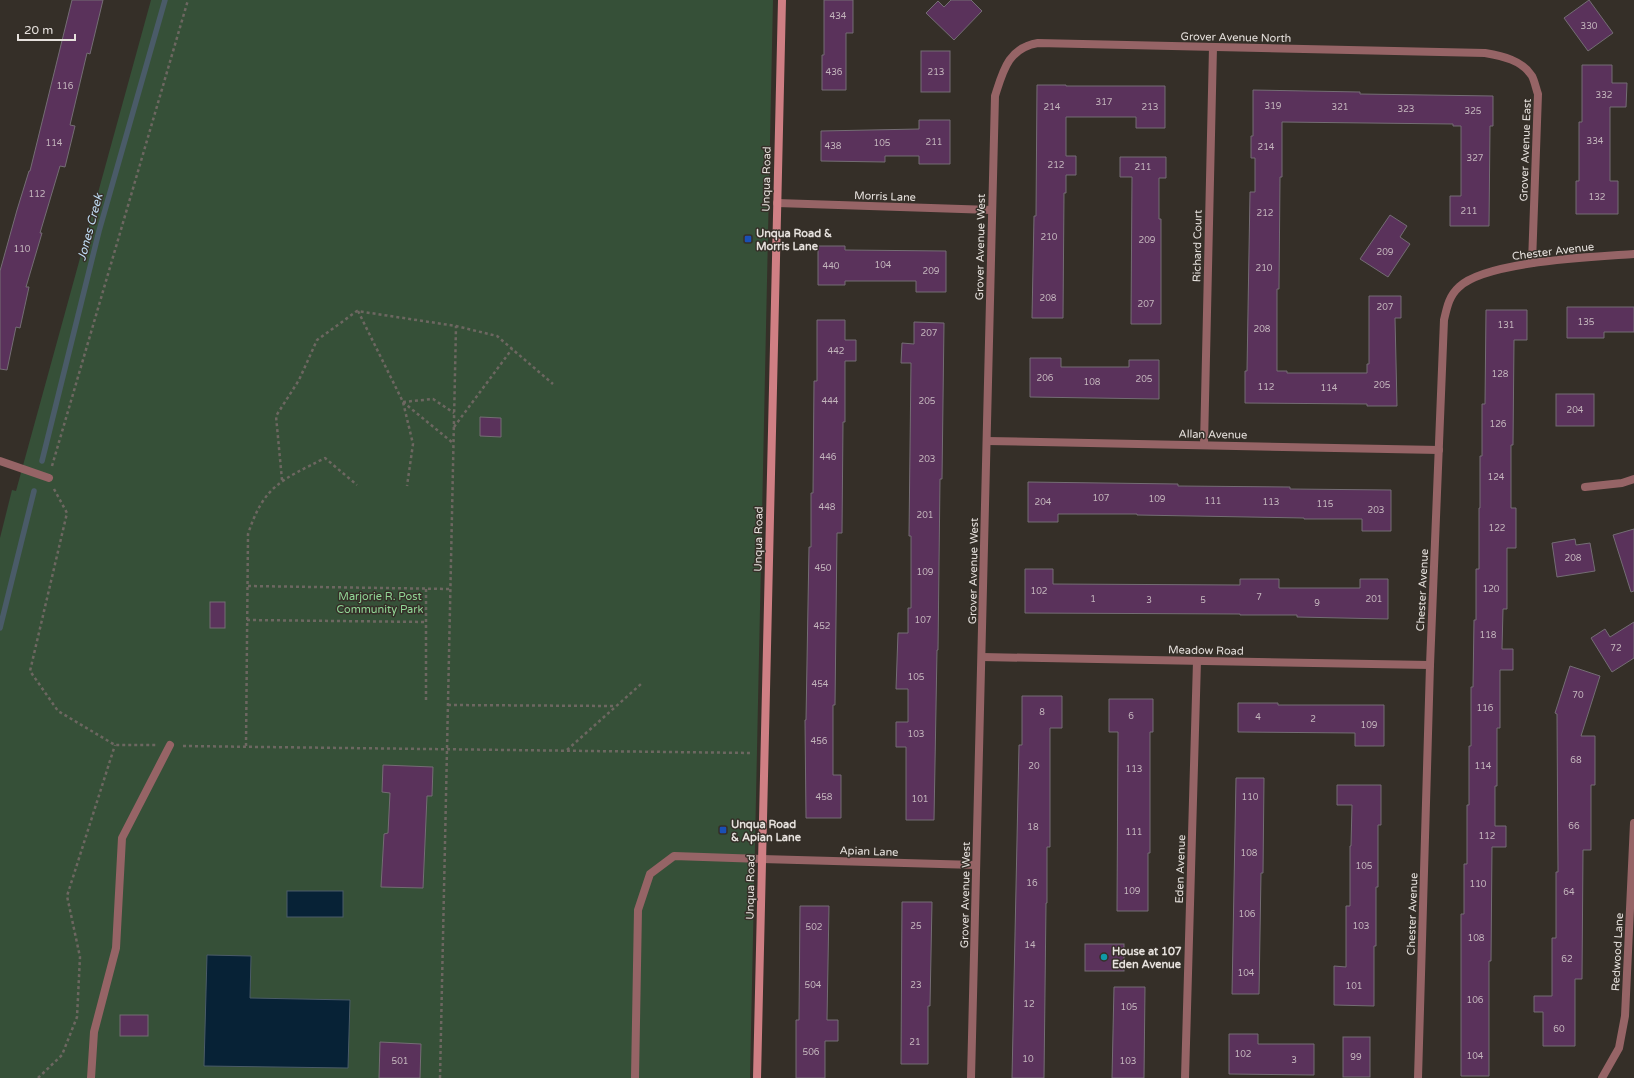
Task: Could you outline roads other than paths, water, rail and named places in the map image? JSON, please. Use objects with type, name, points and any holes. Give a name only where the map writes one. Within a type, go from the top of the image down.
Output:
[{"type":"street","name":"Unqua Road","points":[[757,1078],[782,0]]},
{"type":"street","name":"Grover Avenue North","points":[[1004,67],[1017,51],[1028,45],[1038,43],[1477,53]]},
{"type":"street","name":"Richard Court","points":[[1204,445],[1212,48]]},
{"type":"street","name":"Grover Avenue East","points":[[1477,53],[1504,56],[1525,68],[1532,77],[1538,94],[1532,263]]},
{"type":"street","name":"Grover Avenue West","points":[[971,1078],[995,96],[1004,67]]},
{"type":"street","name":"Morris Lane","points":[[777,203],[992,210]]},
{"type":"street","name":"Chester Avenue","points":[[1418,1078],[1430,665],[1444,320],[1449,299],[1459,286],[1480,274],[1532,263],[1634,254]]},
{"type":"street","name":"Allan Avenue","points":[[987,441],[1439,450]]},
{"type":"street","points":[[0,461],[49,478]]},
{"type":"street","points":[[1585,487],[1622,483],[1634,479]]},
{"type":"street","name":"Meadow Road","points":[[982,657],[1430,665]]},
{"type":"street","name":"Eden Avenue","points":[[1185,1078],[1197,661]]},
{"type":"street","points":[[91,1078],[94,1032],[116,948],[122,838],[170,746]]},
{"type":"street","name":"Redwood Lane","points":[[1602,1078],[1619,1048],[1625,1016],[1634,823]]},
{"type":"street","name":"Apian Lane","points":[[635,1078],[638,910],[650,874],[674,856],[976,865]]},
{"type":"water","points":[[287,891],[343,891],[343,917],[287,917]]},
{"type":"water","points":[[207,955],[251,956],[250,998],[350,1000],[348,1068],[204,1066]]},
{"type":"waterway","name":"Jones Creek","points":[[42,461],[99,231],[165,0]]},
{"type":"waterway","name":"Jones Creek","points":[[0,628],[34,491]]},
{"type":"place","name":"Unqua Road & Morris Lane","points":[[748,239]]},
{"type":"place","name":"Unqua Road & Apian Lane","points":[[723,830]]},
{"type":"place","name":"House at 107 Eden Avenue","points":[[1104,957]]},
{"type":"park label","name":"Marjorie R. Post Community Park","points":[[380,602]]}]
